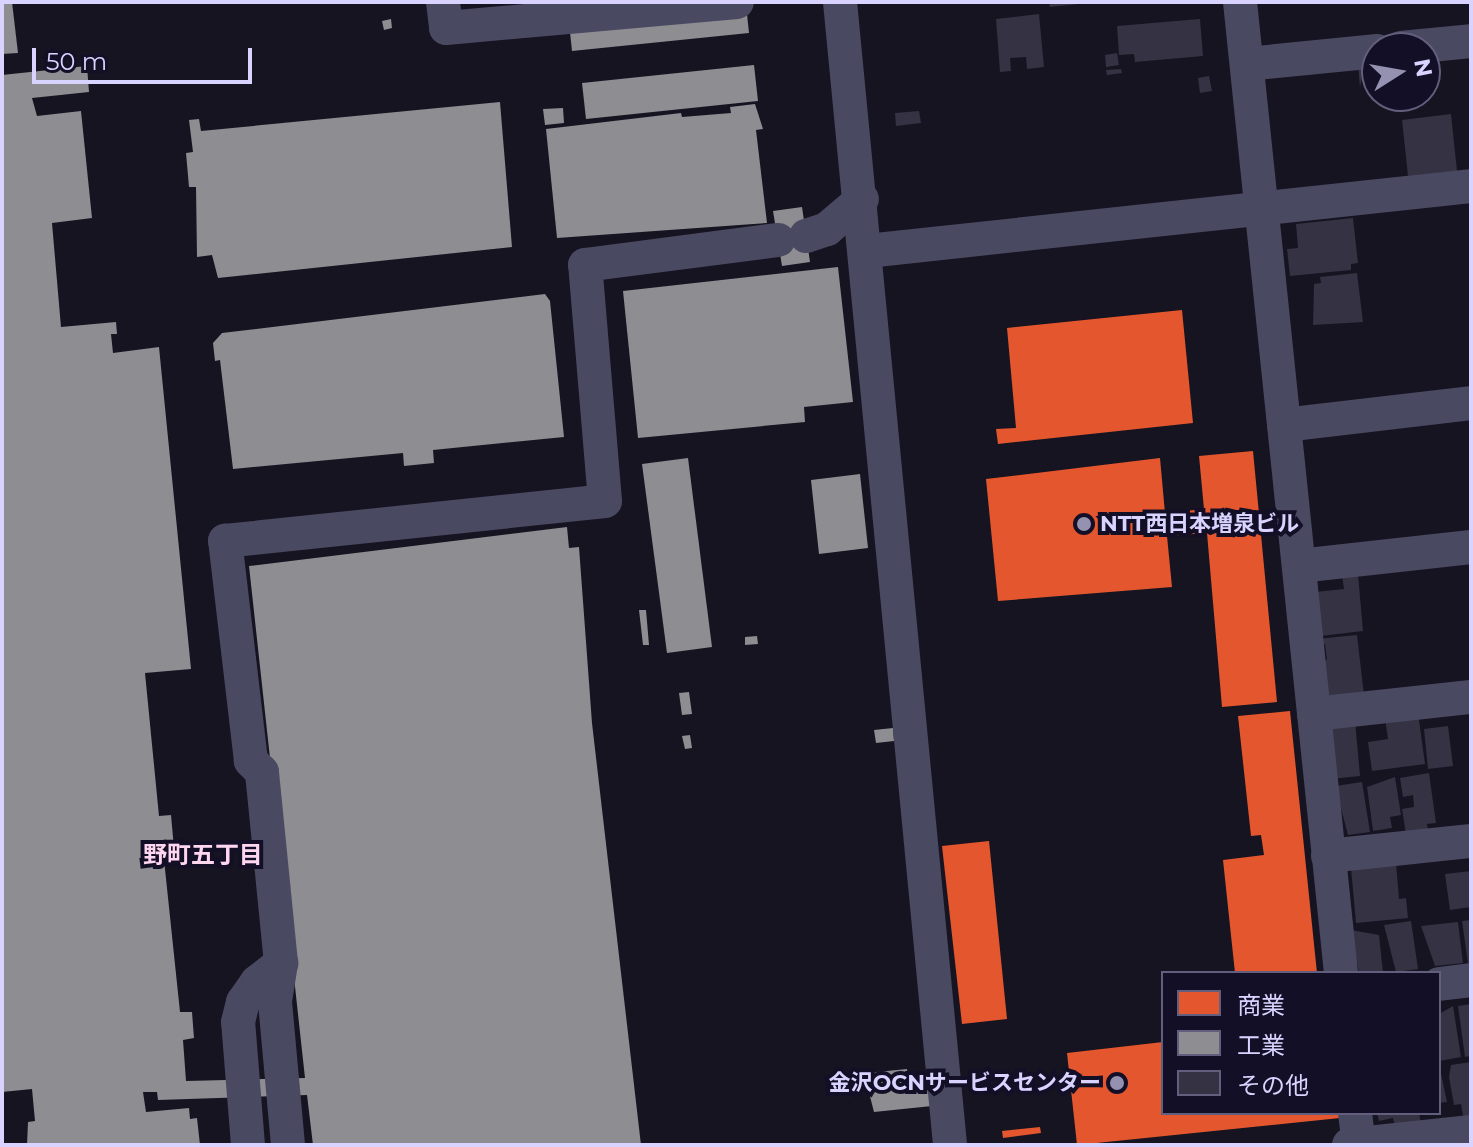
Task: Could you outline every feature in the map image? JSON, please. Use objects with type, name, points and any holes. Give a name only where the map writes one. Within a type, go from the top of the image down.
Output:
[{"type":"street","points":[[443,2],[446,28],[737,2]]},
{"type":"street","points":[[840,2],[862,199],[950,1145]]},
{"type":"street","points":[[1240,2],[1341,971]]},
{"type":"street","points":[[1441,44],[1471,41]]},
{"type":"street","points":[[1247,64],[1361,53]]},
{"type":"street","points":[[867,251],[1471,186]]},
{"type":"street","points":[[288,1145],[275,1001],[281,963],[262,772],[251,761],[225,541],[605,501],[585,265],[792,238],[827,229],[862,199]]},
{"type":"street","points":[[1284,425],[1471,403]]},
{"type":"street","points":[[1299,566],[1471,547]]},
{"type":"street","points":[[1314,714],[1471,697]]},
{"type":"street","points":[[1328,856],[1471,841]]},
{"type":"street","points":[[248,1145],[238,1022],[250,992],[281,963]]},
{"type":"street","points":[[1441,984],[1471,980]]},
{"type":"street","points":[[1355,1115],[1359,1144]]},
{"type":"street","points":[[1349,1145],[1471,1132]]},
{"type":"building: 商業","points":[[1182,310],[1193,423],[998,444],[996,429],[1016,428],[1007,328]]},
{"type":"building: 商業","points":[[1253,451],[1277,702],[1222,707],[1207,533],[1167,536],[1172,587],[998,601],[986,479],[1160,458],[1165,513],[1204,509],[1199,456]]},
{"type":"building: 商業","points":[[1290,711],[1317,971],[1235,971],[1223,860],[1264,855],[1261,835],[1251,836],[1238,716]]},
{"type":"building: 商業","points":[[989,841],[1007,1019],[962,1024],[942,846]]},
{"type":"building: 商業","name":"金沢OCNサービスセンター","points":[[1161,1042],[1161,1115],[1339,1115],[1340,1118],[1077,1145],[1067,1053]]},
{"type":"building: 商業","points":[[1040,1127],[1041,1133],[1003,1138],[1002,1131]]},
{"type":"building: 工業","points":[[2,2],[12,2],[18,53],[2,54]]},
{"type":"building: 工業","points":[[747,14],[749,33],[572,51],[570,32]]},
{"type":"building: 工業","points":[[391,19],[392,28],[384,30],[382,21]]},
{"type":"building: 工業","points":[[754,65],[758,101],[586,119],[582,83]]},
{"type":"building: 工業","points":[[87,66],[89,92],[32,98],[37,116],[81,111],[92,218],[52,223],[61,327],[116,322],[117,334],[111,334],[113,353],[159,347],[191,669],[145,673],[159,816],[171,815],[174,848],[163,850],[180,1012],[192,1012],[194,1038],[183,1040],[186,1081],[305,1078],[249,566],[567,527],[569,548],[579,547],[592,723],[641,1145],[313,1145],[307,1095],[158,1100],[157,1092],[143,1092],[146,1112],[189,1108],[190,1119],[197,1118],[200,1145],[27,1145],[28,1122],[35,1121],[32,1089],[2,1092],[2,75]]},
{"type":"building: 工業","points":[[500,102],[512,247],[218,278],[212,255],[197,257],[196,187],[189,187],[186,153],[193,152],[189,120],[199,119],[201,131]]},
{"type":"building: 工業","points":[[755,104],[763,129],[756,130],[767,223],[557,238],[546,129],[681,113],[682,117],[731,113],[730,107]]},
{"type":"building: 工業","points":[[563,108],[564,123],[545,125],[543,109]]},
{"type":"building: 工業","points":[[802,207],[810,262],[782,266],[773,211]]},
{"type":"building: 工業","points":[[838,267],[853,402],[804,407],[805,422],[638,438],[623,291]]},
{"type":"building: 工業","points":[[545,294],[550,301],[564,437],[433,450],[434,463],[404,466],[403,453],[233,469],[220,360],[215,361],[213,343],[222,333]]},
{"type":"building: 工業","points":[[688,458],[712,647],[667,653],[642,464]]},
{"type":"building: 工業","points":[[860,474],[868,548],[819,554],[811,480]]},
{"type":"building: 工業","points":[[639,610],[646,610],[649,645],[643,645]]},
{"type":"building: 工業","points":[[757,636],[758,644],[745,645],[745,637]]},
{"type":"building: 工業","points":[[689,692],[692,714],[682,715],[679,693]]},
{"type":"building: 工業","points":[[893,728],[894,741],[876,743],[874,730]]},
{"type":"building: 工業","points":[[690,735],[692,748],[685,749],[682,736]]},
{"type":"building: 工業","points":[[907,1069],[908,1078],[929,1076],[932,1106],[874,1112],[866,1081],[858,1082],[857,1074]]},
{"type":"building: その他","points":[[1049,2],[1078,2],[1078,4],[1050,7]]},
{"type":"building: その他","points":[[1039,14],[1044,67],[1027,69],[1026,57],[1010,58],[1011,71],[1000,72],[996,19]]},
{"type":"building: その他","points":[[1200,19],[1203,56],[1135,62],[1134,54],[1119,55],[1117,26]]},
{"type":"building: その他","points":[[1117,53],[1119,65],[1106,67],[1105,55]]},
{"type":"building: その他","points":[[1358,63],[1361,63],[1360,88]]},
{"type":"building: その他","points":[[1121,69],[1122,73],[1107,75],[1106,70]]},
{"type":"building: その他","points":[[1209,76],[1212,91],[1200,93],[1198,78]]},
{"type":"building: その他","points":[[919,111],[921,123],[896,126],[895,113]]},
{"type":"building: その他","points":[[1451,114],[1457,171],[1408,176],[1402,120]]},
{"type":"building: その他","points":[[1353,218],[1358,263],[1351,264],[1351,270],[1290,276],[1287,249],[1298,248],[1296,224]]},
{"type":"building: その他","points":[[1357,273],[1363,322],[1313,325],[1314,284],[1321,283],[1320,277]]},
{"type":"building: その他","points":[[1358,574],[1363,631],[1321,636],[1315,592],[1344,589],[1342,575]]},
{"type":"building: その他","points":[[1357,635],[1364,695],[1324,699],[1320,661],[1327,660],[1325,644],[1316,645],[1316,639]]},
{"type":"building: その他","points":[[1418,713],[1425,764],[1372,771],[1368,742],[1388,739],[1385,718]]},
{"type":"building: その他","points":[[1355,721],[1360,776],[1331,779],[1327,728]]},
{"type":"building: その他","points":[[1448,726],[1453,766],[1428,769],[1424,729]]},
{"type":"building: その他","points":[[1429,773],[1436,823],[1427,824],[1428,831],[1406,834],[1402,809],[1414,807],[1413,795],[1403,797],[1400,778]]},
{"type":"building: その他","points":[[1395,777],[1401,815],[1390,817],[1392,828],[1373,831],[1367,787]]},
{"type":"building: その他","points":[[1362,782],[1370,832],[1348,835],[1335,786]]},
{"type":"building: その他","points":[[1396,863],[1399,899],[1406,898],[1408,918],[1356,923],[1351,868]]},
{"type":"building: その他","points":[[1471,871],[1471,907],[1450,910],[1445,874]]},
{"type":"building: その他","points":[[1471,920],[1471,963],[1468,964],[1462,921]]},
{"type":"building: その他","points":[[1411,921],[1418,969],[1396,971],[1384,925]]},
{"type":"building: その他","points":[[1458,922],[1463,963],[1435,966],[1421,926]]},
{"type":"building: その他","points":[[1351,930],[1379,935],[1383,971],[1359,971]]},
{"type":"building: その他","points":[[1471,1004],[1471,1056],[1465,1057],[1458,1006]]},
{"type":"building: その他","points":[[1453,1006],[1461,1057],[1441,1061],[1441,1013]]},
{"type":"building: その他","points":[[1471,1062],[1471,1120],[1464,1121],[1461,1104],[1454,1105],[1449,1077],[1451,1065]]},
{"type":"building: その他","points":[[1441,1074],[1447,1102],[1441,1103]]},
{"type":"building: その他","points":[[1378,1115],[1419,1115],[1421,1123],[1395,1127],[1393,1118],[1379,1121]]},
{"type":"place","name":"NTT西日本増泉ビル","points":[[1084,524]]},
{"type":"place","name":"金沢OCNサービスセンター","points":[[1117,1083]]},
{"type":"district","name":"野町五丁目","points":[[203,855]]}]
